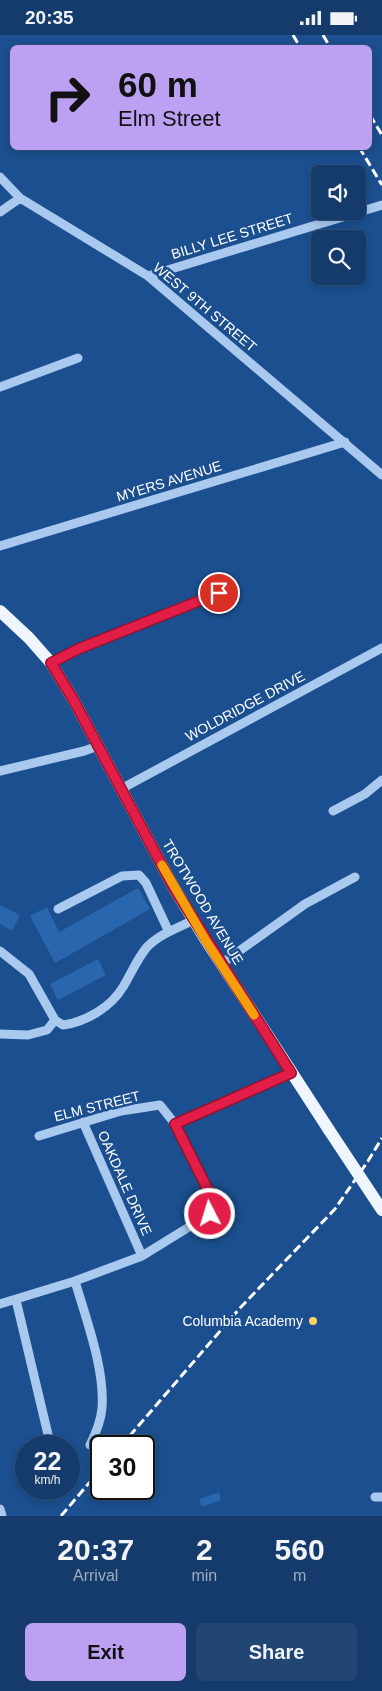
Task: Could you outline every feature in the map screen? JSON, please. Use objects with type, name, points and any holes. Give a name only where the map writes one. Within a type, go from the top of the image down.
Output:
[{"type":"main road","name":"TROTWOOD AVENUE","points":[[0,611],[30,638],[51,663],[73,699],[174,888],[291,1073],[382,1210]]},
{"type":"street","name":"WEST 9TH STREET","points":[[0,177],[20,199],[148,276],[382,475]]},
{"type":"street","points":[[0,212],[20,199]]},
{"type":"street","name":"BILLY LEE STREET","points":[[148,276],[382,205]]},
{"type":"street","points":[[0,387],[78,358]]},
{"type":"street","name":"MYERS AVENUE","points":[[0,547],[345,442]]},
{"type":"street","points":[[51,663],[78,649],[219,593]]},
{"type":"street","name":"WOLDRIDGE DRIVE","points":[[121,789],[381,652]]},
{"type":"street","points":[[0,771],[98,746]]},
{"type":"street","points":[[333,811],[365,794],[382,781]]},
{"type":"street","points":[[58,909],[122,876],[139,875],[146,883],[168,932]]},
{"type":"street","points":[[221,964],[305,904],[355,877]]},
{"type":"street","points":[[0,951],[29,974],[55,1020],[63,1025],[74,1023],[110,1004],[122,989],[145,949],[157,938],[194,920]]},
{"type":"street","points":[[0,1034],[28,1035],[47,1030],[55,1020]]},
{"type":"street","points":[[175,1124],[291,1073]]},
{"type":"street","name":"ELM STREET","points":[[39,1136],[121,1111],[160,1105],[175,1124]]},
{"type":"street","name":"OAKDALE DRIVE","points":[[83,1122],[142,1256]]},
{"type":"street","name":"OAKDALE DRIVE","points":[[0,1304],[75,1281],[142,1256],[210,1214],[212,1198],[175,1124]]},
{"type":"street","points":[[75,1281],[92,1340],[101,1384],[102,1409],[95,1435]]},
{"type":"street","points":[[16,1300],[48,1435]]},
{"type":"street","points":[[0,1509],[2,1516]]},
{"type":"building","points":[[138,888],[150,909],[55,963],[30,916],[47,907],[59,932]]},
{"type":"building","points":[[0,905],[20,915],[12,931],[0,924]]},
{"type":"building","points":[[98,959],[106,975],[58,1000],[50,984]]},
{"type":"building","points":[[219,1492],[221,1500],[202,1507],[199,1499]]},
{"type":"railway","points":[[293,35],[299,45]]},
{"type":"railway","points":[[323,35],[329,45]]},
{"type":"railway","points":[[372,118],[382,135]]},
{"type":"railway","points":[[361,150],[382,185]]},
{"type":"railway","points":[[130,1435],[240,1308],[335,1209],[382,1138]]},
{"type":"railway","points":[[61,1516],[90,1482]]},
{"type":"slow traffic","points":[[162,865],[206,941],[254,1015]]},
{"type":"place","name":"Columbia Academy","points":[[313,1321]]},
{"type":"route","points":[[210,1214],[212,1198],[175,1124],[291,1073],[174,888],[73,699],[51,663],[78,649],[219,593]]}]
